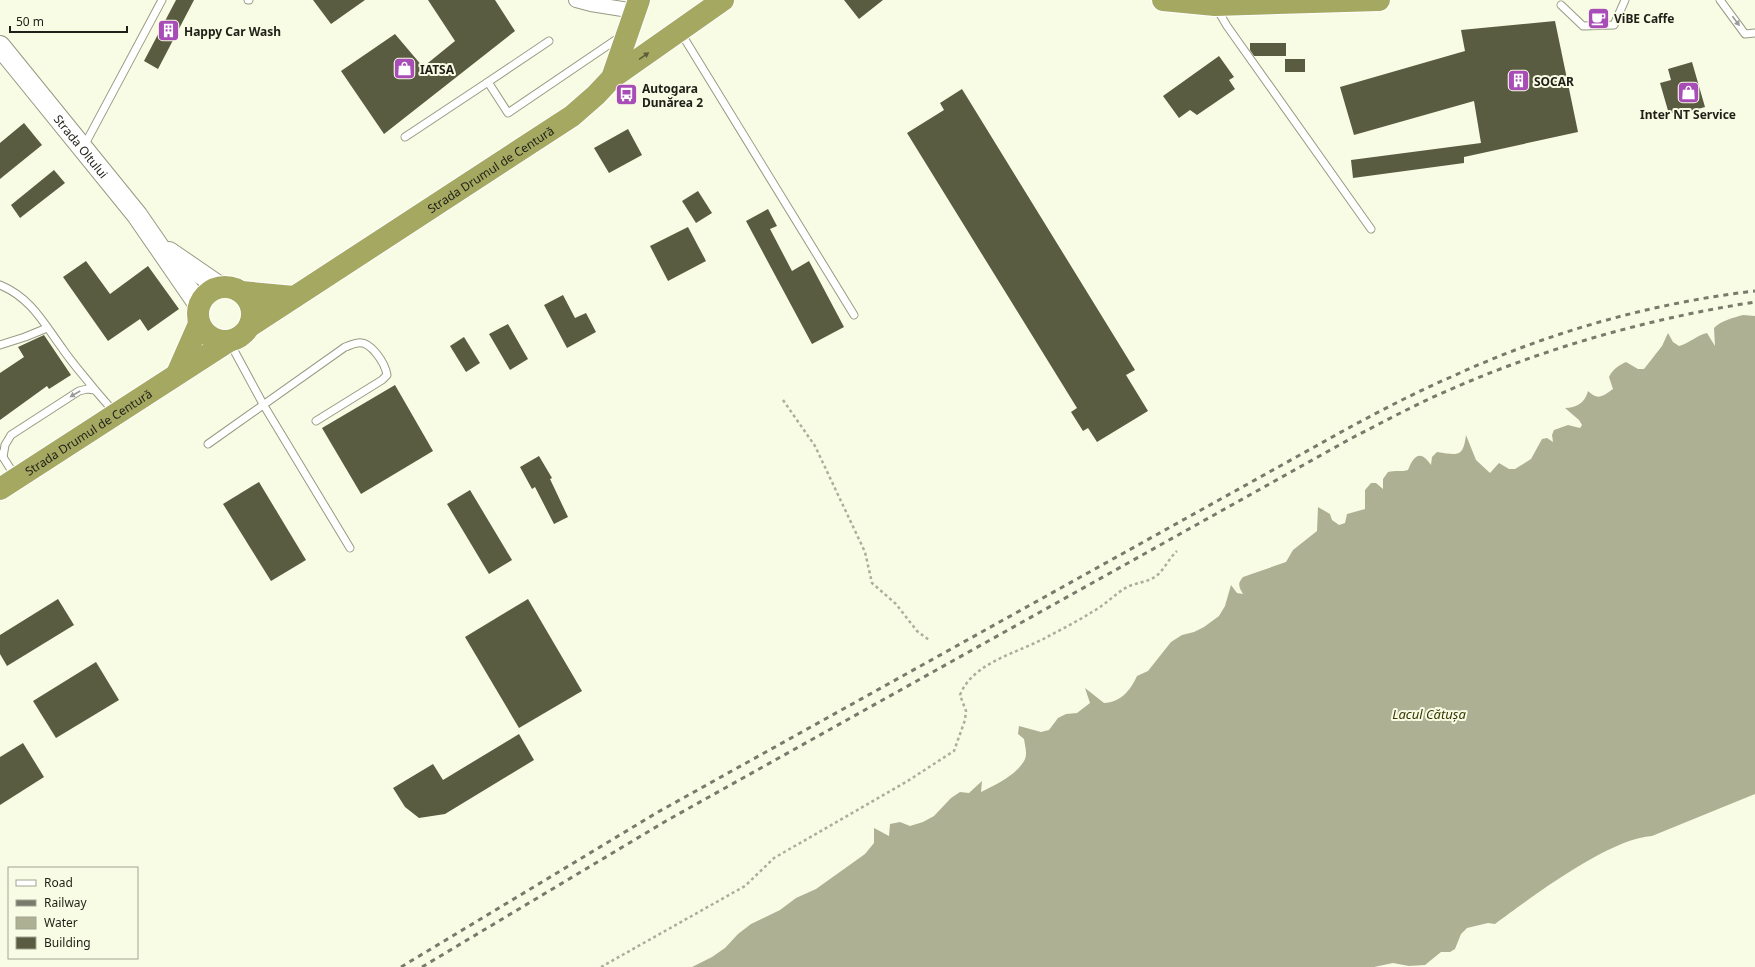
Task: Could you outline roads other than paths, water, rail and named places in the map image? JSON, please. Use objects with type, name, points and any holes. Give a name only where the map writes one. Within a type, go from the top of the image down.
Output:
[{"type":"highway","points":[[612,78],[723,0]]},
{"type":"highway","points":[[1164,0],[1215,5],[1379,0]]},
{"type":"highway","name":"Strada Drumul de Centură","points":[[8,484],[177,374],[243,335],[250,326],[572,116],[596,96],[612,78],[637,6]]},
{"type":"highway","points":[[177,374],[207,293],[220,287],[231,288],[241,292],[294,297]]},
{"type":"highway","points":[[241,292],[246,296],[252,307],[252,320],[250,326]]},
{"type":"highway","points":[[199,315],[211,338],[229,342]]},
{"type":"street","points":[[576,0],[637,6]]},
{"type":"street","name":"Strada Oltului","points":[[0,46],[137,215],[160,247],[199,315]]},
{"type":"street","name":"Strada Oltului","points":[[160,247],[220,287]]},
{"type":"lane","points":[[83,148],[162,0]]},
{"type":"lane","points":[[1561,5],[1583,26],[1614,25],[1625,0]]},
{"type":"lane","points":[[1720,0],[1745,34],[1755,33]]},
{"type":"lane","points":[[1215,5],[1227,26],[1372,229]]},
{"type":"lane","points":[[488,82],[508,112],[628,31]]},
{"type":"lane","points":[[679,31],[854,315]]},
{"type":"lane","points":[[405,137],[549,42]]},
{"type":"lane","points":[[0,285],[15,292],[33,307],[47,328],[95,390],[116,414]]},
{"type":"lane","points":[[0,345],[47,328]]},
{"type":"lane","points":[[229,342],[263,404],[350,548]]},
{"type":"lane","points":[[208,444],[345,347],[359,342],[370,346],[386,368],[387,375],[382,380],[316,421]]},
{"type":"lane","points":[[8,484],[1,455],[11,435],[79,391],[87,389],[95,390]]},
{"type":"water","name":"Lacul Cătușa","points":[[1743,315],[1755,316],[1755,794],[1652,836],[1635,839],[1593,858],[1549,885],[1495,924],[1488,923],[1467,928],[1461,934],[1455,949],[1450,952],[1441,952],[1425,965],[1409,966],[1393,963],[1374,967],[692,967],[712,957],[725,948],[738,934],[751,924],[780,910],[796,898],[816,889],[865,854],[874,843],[874,828],[889,836],[890,824],[900,822],[910,826],[923,822],[934,816],[951,798],[960,792],[969,793],[982,781],[981,792],[1011,775],[1024,761],[1026,756],[1024,739],[1018,734],[1019,726],[1041,732],[1049,730],[1058,718],[1066,714],[1077,713],[1090,703],[1085,688],[1104,703],[1120,698],[1128,691],[1137,676],[1148,671],[1171,642],[1182,635],[1194,632],[1204,627],[1219,616],[1225,606],[1231,585],[1237,593],[1243,594],[1239,586],[1243,577],[1286,562],[1293,550],[1317,531],[1318,507],[1330,514],[1332,520],[1339,525],[1345,523],[1347,514],[1365,509],[1365,490],[1371,483],[1376,483],[1383,489],[1383,479],[1388,472],[1408,470],[1415,457],[1424,457],[1431,465],[1432,457],[1437,452],[1450,454],[1458,453],[1463,448],[1466,435],[1476,460],[1490,473],[1499,463],[1509,469],[1515,469],[1531,459],[1542,439],[1547,438],[1553,442],[1552,435],[1554,430],[1568,425],[1580,428],[1582,425],[1579,420],[1565,408],[1580,404],[1585,399],[1588,391],[1598,397],[1613,389],[1609,377],[1618,366],[1626,362],[1638,369],[1644,369],[1662,346],[1668,333],[1673,342],[1679,346],[1707,333],[1715,346],[1714,328],[1724,321]]},
{"type":"railway","points":[[401,967],[658,812],[1343,431],[1410,396],[1487,361],[1600,322],[1677,303],[1755,291]]},
{"type":"railway","points":[[422,967],[666,821],[1350,439],[1403,412],[1492,372],[1565,346],[1678,316],[1755,302]]},
{"type":"place","name":"ViBE Caffe","points":[[1599,18]]},
{"type":"place","name":"Happy Car Wash","points":[[169,31]]},
{"type":"place","name":"IATSA","points":[[405,69]]},
{"type":"place","name":"SOCAR","points":[[1519,81]]},
{"type":"place","name":"Inter NT Service","points":[[1688,93]]},
{"type":"place","name":"Autogara Dunărea 2","points":[[626,95]]}]
